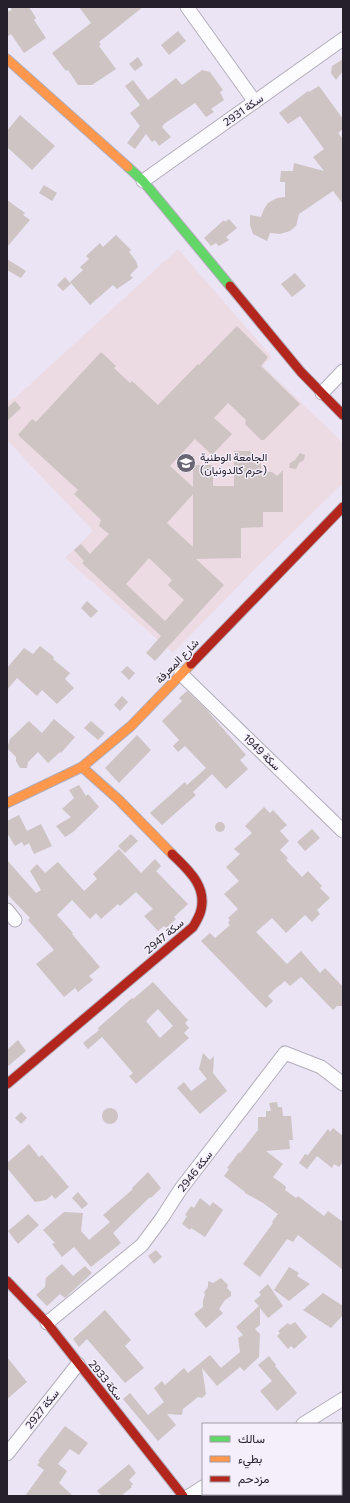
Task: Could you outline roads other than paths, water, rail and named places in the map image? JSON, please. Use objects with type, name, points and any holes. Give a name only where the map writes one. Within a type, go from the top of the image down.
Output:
[{"type":"street","points":[[187,7],[255,102]]},
{"type":"street","name":"سكة 2931","points":[[143,181],[343,39]]},
{"type":"street","points":[[7,59],[143,181],[301,372],[343,415]]},
{"type":"street","points":[[322,393],[343,371]]},
{"type":"street","name":"شارع المعرفة","points":[[7,803],[82,767],[130,726],[343,507]]},
{"type":"street","name":"سكة 1949","points":[[181,674],[343,831]]},
{"type":"street","name":"سكة 2947","points":[[7,1084],[193,927],[201,910],[202,892],[192,874],[119,800],[82,767]]},
{"type":"street","name":"سكة 2946","points":[[47,1323],[142,1245],[180,1190],[285,1053],[321,1067],[343,1084]]},
{"type":"street","name":"سكة 2933","points":[[7,1281],[47,1323],[183,1496]]},
{"type":"street","name":"سكة 2927","points":[[7,1454],[78,1364]]},
{"type":"street","points":[[305,1423],[343,1399]]},
{"type":"street","points":[[189,1496],[202,1488]]},
{"type":"place","name":"الجامعة الوطنية (حرم كالدونيان)","points":[[186,463]]}]
